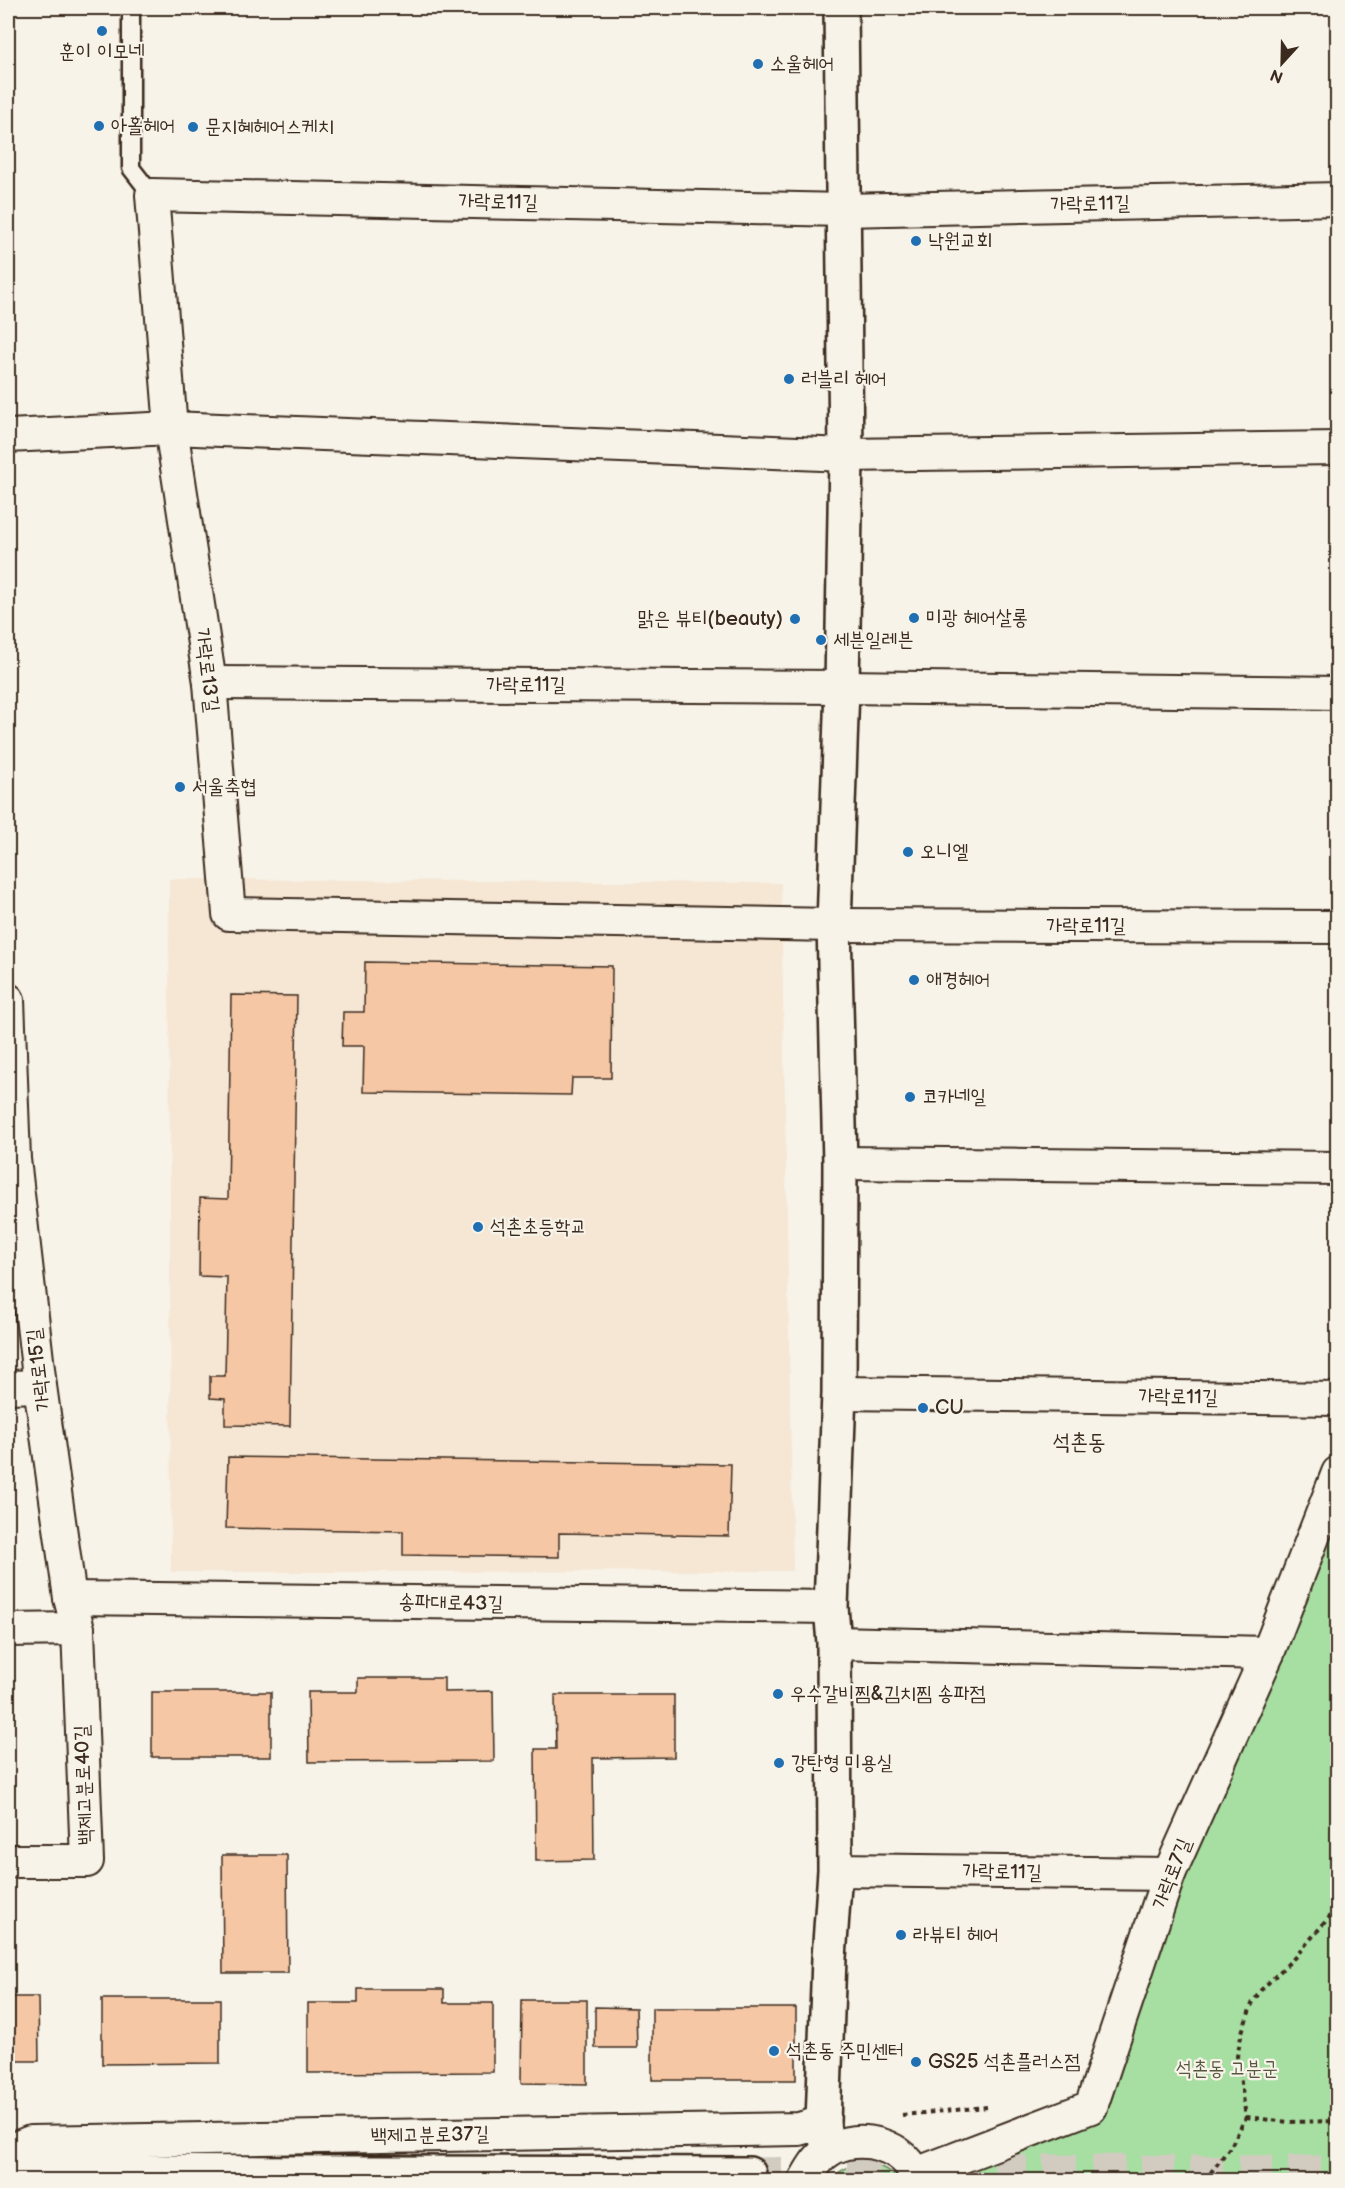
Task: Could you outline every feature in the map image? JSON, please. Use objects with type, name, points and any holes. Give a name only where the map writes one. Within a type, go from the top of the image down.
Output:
[{"type":"street","points":[[805,2181],[826,2136],[829,1958],[835,1870],[834,1643],[831,1607],[838,1394],[840,1163],[834,925],[842,687],[846,455],[840,8]]},
{"type":"street","name":"가락로11길","points":[[152,195],[843,210],[1338,199]]},
{"type":"street","name":"가락로13길","points":[[152,195],[171,428],[210,683],[229,914]]},
{"type":"street","points":[[8,436],[171,428],[846,455],[1338,448]]},
{"type":"street","name":"가락로11길","points":[[210,683],[1338,693]]},
{"type":"street","name":"가락로11길","points":[[229,914],[834,925],[1338,927]]},
{"type":"street","name":"가락로15길","points":[[8,1000],[11,1159],[70,1598],[78,1629]]},
{"type":"street","points":[[840,1163],[1338,1168]]},
{"type":"street","points":[[8,1386],[40,1386]]},
{"type":"street","name":"가락로11길","points":[[838,1394],[1338,1399]]},
{"type":"street","name":"가락로7길","points":[[917,2177],[1091,2107],[1169,1874],[1268,1653],[1338,1473]]},
{"type":"street","name":"송파대로43길","points":[[70,1598],[831,1607]]},
{"type":"street","points":[[8,1630],[78,1629]]},
{"type":"street","name":"백제고분로40길","points":[[8,1861],[87,1861],[78,1629]]},
{"type":"street","points":[[834,1643],[1268,1653]]},
{"type":"street","name":"가락로11길","points":[[835,1870],[1169,1874]]},
{"type":"street","name":"백제고분로37길","points":[[8,2151],[31,2142],[799,2129],[846,2144],[865,2141],[885,2146],[903,2157],[917,2177]]},
{"type":"street","points":[[8,2172],[748,2174]]},
{"type":"lane","points":[[131,8],[131,168],[152,195]]},
{"type":"path","points":[[1205,2181],[1232,2146],[1246,2117],[1237,2056],[1242,2032],[1252,2004],[1261,1990],[1295,1957],[1338,1907]]},
{"type":"path","points":[[893,2115],[998,2106]]},
{"type":"path","points":[[1246,2117],[1288,2122],[1338,2121]]},
{"type":"shaded area","name":"석촌초등학교","points":[[169,879],[781,883],[793,1571],[171,1572]]},
{"type":"green space","name":"석촌동 고분군","points":[[1337,1473],[1337,2180],[945,2180],[944,2171],[1098,2120],[1169,1874]]},
{"type":"green space","points":[[866,2163],[884,2168],[899,2180],[831,2180],[846,2168]]},
{"type":"building","points":[[365,962],[612,966],[611,1078],[572,1078],[571,1095],[363,1092],[364,1046],[342,1046],[343,1012],[364,1012]]},
{"type":"building","points":[[231,995],[297,996],[290,1426],[225,1425],[225,1399],[210,1398],[210,1376],[225,1376],[227,1277],[199,1276],[200,1198],[228,1199]]},
{"type":"building","points":[[228,1457],[731,1464],[729,1536],[559,1533],[559,1557],[403,1555],[403,1531],[226,1528]]},
{"type":"building","points":[[358,1678],[444,1678],[444,1692],[493,1691],[494,1761],[309,1762],[308,1692],[358,1692]]},
{"type":"building","points":[[152,1692],[271,1692],[271,1757],[152,1757]]},
{"type":"building","points":[[555,1695],[674,1695],[674,1757],[593,1758],[594,1860],[536,1861],[535,1749],[556,1749]]},
{"type":"building","points":[[222,1855],[287,1855],[288,1973],[223,1973]]},
{"type":"building","points":[[358,1989],[444,1989],[444,2003],[493,2003],[493,2072],[308,2073],[308,2003],[358,2003]]},
{"type":"building","points":[[8,1997],[38,1997],[39,2061],[8,2061]]},
{"type":"building","points":[[102,1999],[220,1999],[220,2063],[102,2064]]},
{"type":"building","points":[[522,2000],[587,2000],[587,2084],[521,2083]]},
{"type":"building","points":[[595,2007],[636,2008],[637,2048],[595,2048]]},
{"type":"building","points":[[652,2008],[796,2008],[796,2080],[652,2080]]},
{"type":"tunnel","points":[[749,2174],[1011,2171],[1338,2172]]},
{"type":"place","name":"훈이 이모네","points":[[102,31]]},
{"type":"place","name":"소울헤어","points":[[758,64]]},
{"type":"place","name":"아홀헤어","points":[[99,126]]},
{"type":"place","name":"문지혜헤어스케치","points":[[193,127]]},
{"type":"place","name":"낙원교회","points":[[916,241]]},
{"type":"place","name":"러블리 헤어","points":[[789,379]]},
{"type":"place","name":"미광 헤어살롱","points":[[914,618]]},
{"type":"place","name":"맑은 뷰티(beauty)","points":[[795,619]]},
{"type":"place","name":"세븐일레븐","points":[[821,640]]},
{"type":"place","name":"서울축협","points":[[180,787]]},
{"type":"place","name":"오니엘","points":[[908,852]]},
{"type":"place","name":"애경헤어","points":[[914,980]]},
{"type":"place","name":"코카네일","points":[[910,1097]]},
{"type":"place","name":"석촌초등학교","points":[[478,1227]]},
{"type":"place","name":"CU","points":[[923,1408]]},
{"type":"place","name":"우수갈비찜&김치찜 송파점","points":[[778,1694]]},
{"type":"place","name":"강탄형 미용실","points":[[779,1763]]},
{"type":"place","name":"라뷰티 헤어","points":[[901,1935]]},
{"type":"place","name":"석촌동 주민센터","points":[[774,2051]]},
{"type":"place","name":"GS25 석촌플러스점","points":[[916,2062]]},
{"type":"district","name":"석촌동","points":[[1079,1442]]}]
